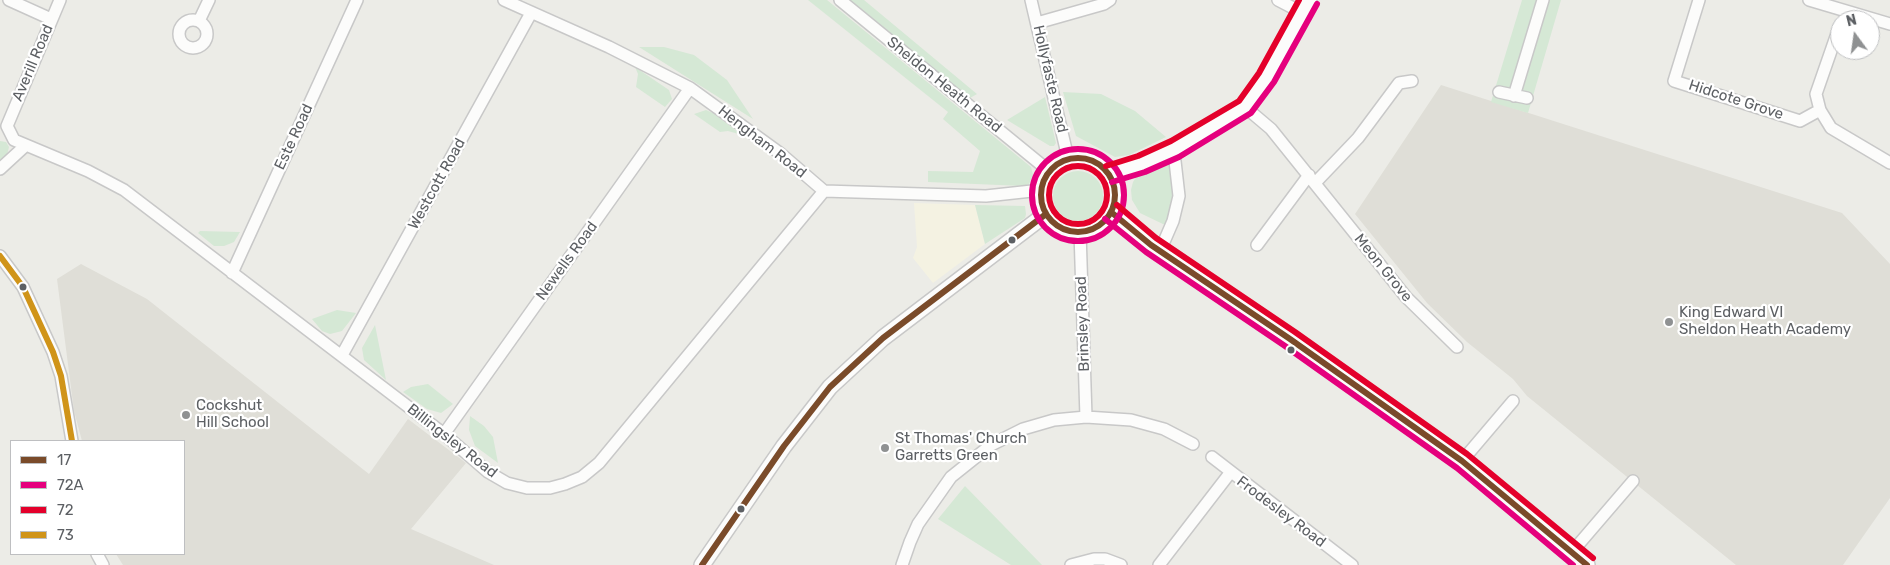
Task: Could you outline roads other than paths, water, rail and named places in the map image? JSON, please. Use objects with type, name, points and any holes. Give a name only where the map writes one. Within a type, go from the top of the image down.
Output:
[{"type":"street","points":[[9,0],[51,19]]},
{"type":"street","name":"Averill Road","points":[[25,146],[14,140],[3,129],[60,0]]},
{"type":"street","points":[[199,21],[209,0]]},
{"type":"street","name":"Este Road","points":[[232,273],[357,0]]},
{"type":"street","name":"Hengham Road","points":[[504,0],[610,47],[690,88],[781,154],[824,191]]},
{"type":"street","name":"Sheldon Heath Road","points":[[840,0],[1049,171]]},
{"type":"street","name":"Hollyfaste Road","points":[[1031,0],[1068,158]]},
{"type":"street","points":[[1037,24],[1104,4],[1110,0]]},
{"type":"street","points":[[1109,174],[1141,164],[1174,149],[1206,132],[1245,107],[1266,78],[1306,6],[1278,0]]},
{"type":"street","points":[[1514,96],[1543,0]]},
{"type":"street","name":"Hidcote Grove","points":[[1699,0],[1674,80],[1800,121],[1820,110]]},
{"type":"street","points":[[1810,0],[1845,10]]},
{"type":"street","name":"Westcott Road","points":[[342,355],[531,13]]},
{"type":"street","points":[[1830,54],[1816,94],[1820,110],[1831,128],[1890,163]]},
{"type":"street","points":[[1257,245],[1312,179],[1358,138],[1397,78],[1412,81]]},
{"type":"street","name":"Newells Road","points":[[444,434],[690,88]]},
{"type":"street","points":[[1499,92],[1527,98]]},
{"type":"street","name":"Meon Grove","points":[[1245,107],[1271,129],[1406,297],[1457,347]]},
{"type":"street","points":[[0,169],[25,146]]},
{"type":"street","name":"Billingsley Road","points":[[25,146],[88,171],[124,190],[444,434],[488,472],[507,483],[527,488],[550,488],[582,477],[599,463],[824,191]]},
{"type":"street","points":[[1081,157],[1093,160],[1109,174],[1115,191],[1111,212],[1095,228],[1080,232],[1064,230],[1046,214],[1042,205],[1040,190],[1049,171],[1068,158],[1081,157]]},
{"type":"street","points":[[1160,251],[1173,221],[1179,196],[1175,161]]},
{"type":"street","points":[[824,191],[986,196],[1040,190]]},
{"type":"street","points":[[1111,212],[1160,251],[1290,339],[1462,461],[1587,565]]},
{"type":"street","points":[[705,564],[784,446],[830,387],[883,338],[1046,214]]},
{"type":"street","name":"Brinsley Road","points":[[1080,232],[1086,417]]},
{"type":"street","points":[[0,256],[23,287],[53,352],[61,376],[72,440]]},
{"type":"street","points":[[1462,461],[1513,400]]},
{"type":"street","points":[[902,565],[910,542],[931,504],[951,477],[972,458],[991,445],[1023,429],[1054,420],[1086,417],[1132,420],[1164,429],[1193,444]]},
{"type":"street","name":"Frodesley Road","points":[[1212,457],[1230,473],[1352,565]]},
{"type":"street","points":[[1159,565],[1230,473]]},
{"type":"street","points":[[1572,552],[1633,481]]},
{"type":"street","points":[[1071,565],[1094,558],[1105,559],[1121,565]]},
{"type":"place","name":"King Edward VI Sheldon Heath Academy","points":[[1669,322]]},
{"type":"place","name":"Cockshut Hill School","points":[[186,415]]},
{"type":"place","name":"St Thomas' Church Garretts Green","points":[[885,448]]}]
